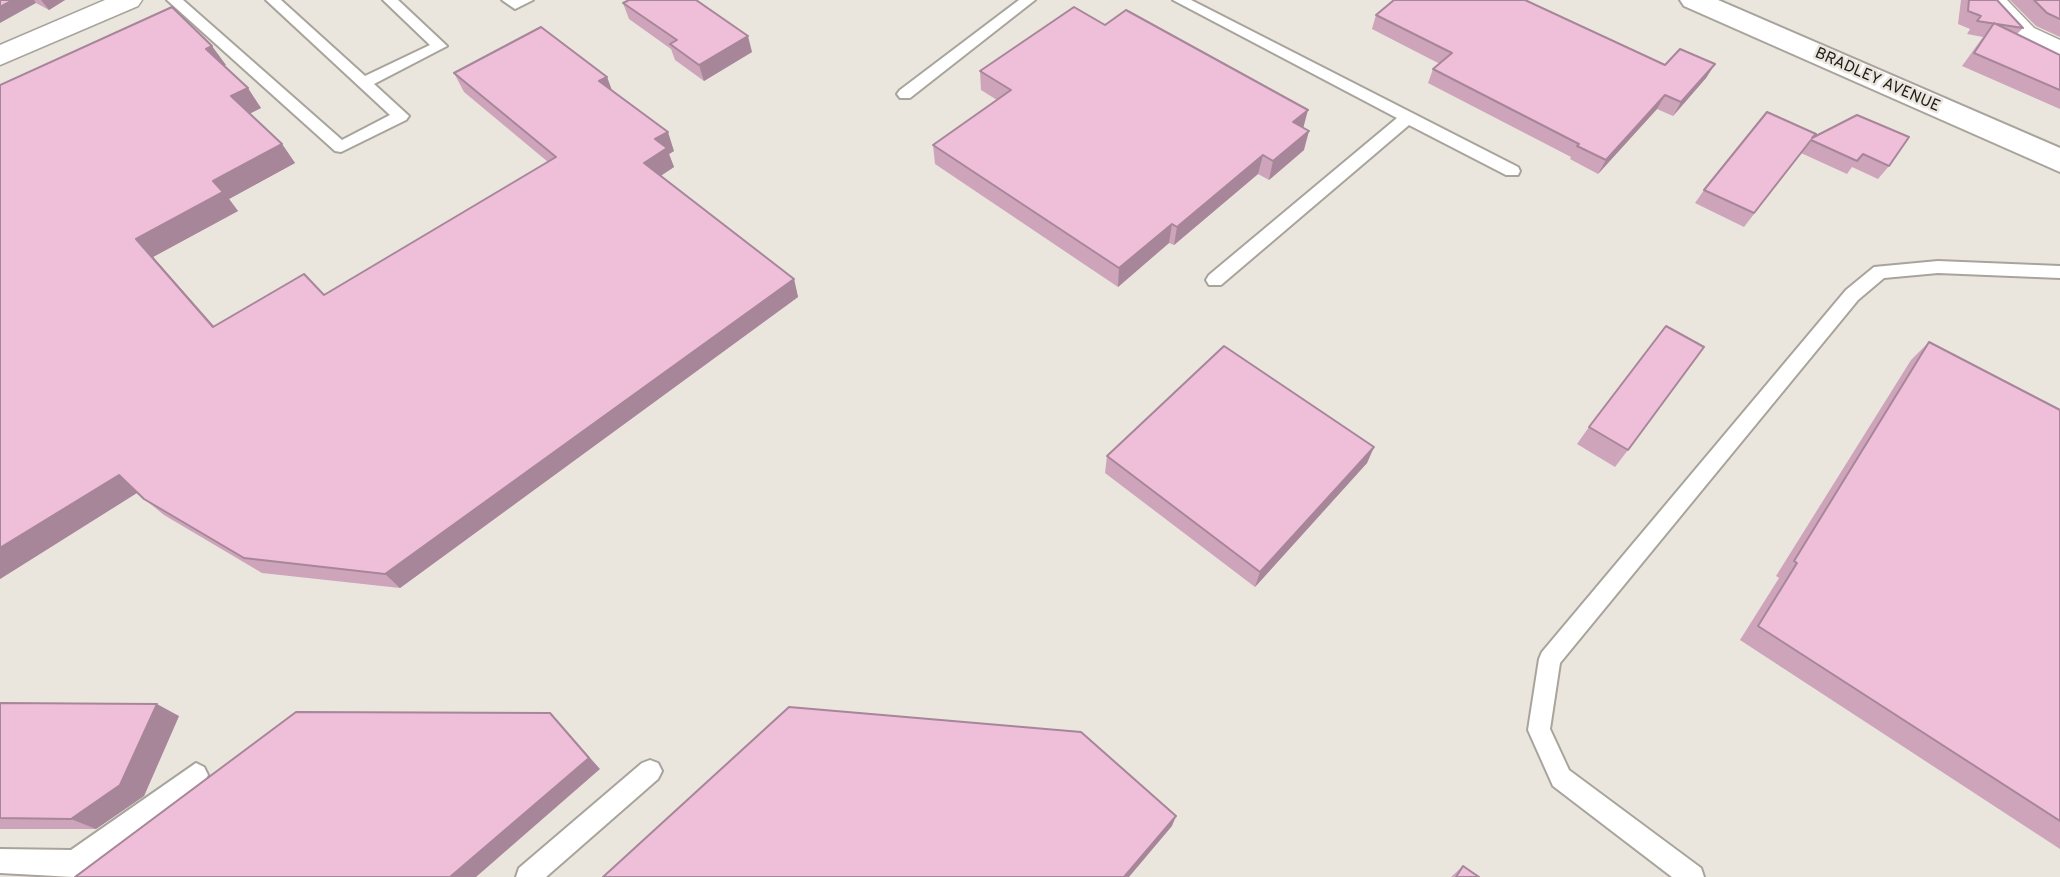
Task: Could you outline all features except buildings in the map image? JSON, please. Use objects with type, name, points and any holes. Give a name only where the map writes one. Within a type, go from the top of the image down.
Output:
[{"type":"street","points":[[0,56],[128,0]]},
{"type":"street","name":"BRADLEY AVENUE","points":[[1694,0],[2060,161]]},
{"type":"street","points":[[1992,0],[2024,34],[2060,51]]},
{"type":"lane","points":[[174,0],[341,147],[401,116],[273,0]]},
{"type":"lane","points":[[363,83],[440,46],[390,0]]},
{"type":"lane","points":[[509,0],[515,5],[526,0]]},
{"type":"lane","points":[[905,94],[1028,0]]},
{"type":"lane","points":[[1180,0],[1512,171]]},
{"type":"lane","points":[[1215,279],[1408,117]]},
{"type":"lane","points":[[1692,877],[1561,778],[1539,730],[1550,659],[1852,295],[1880,272],[1938,267],[2060,272]]},
{"type":"lane","points":[[528,877],[650,771]]},
{"type":"lane","points":[[54,877],[197,775]]},
{"type":"lane","points":[[0,861],[75,862]]}]
